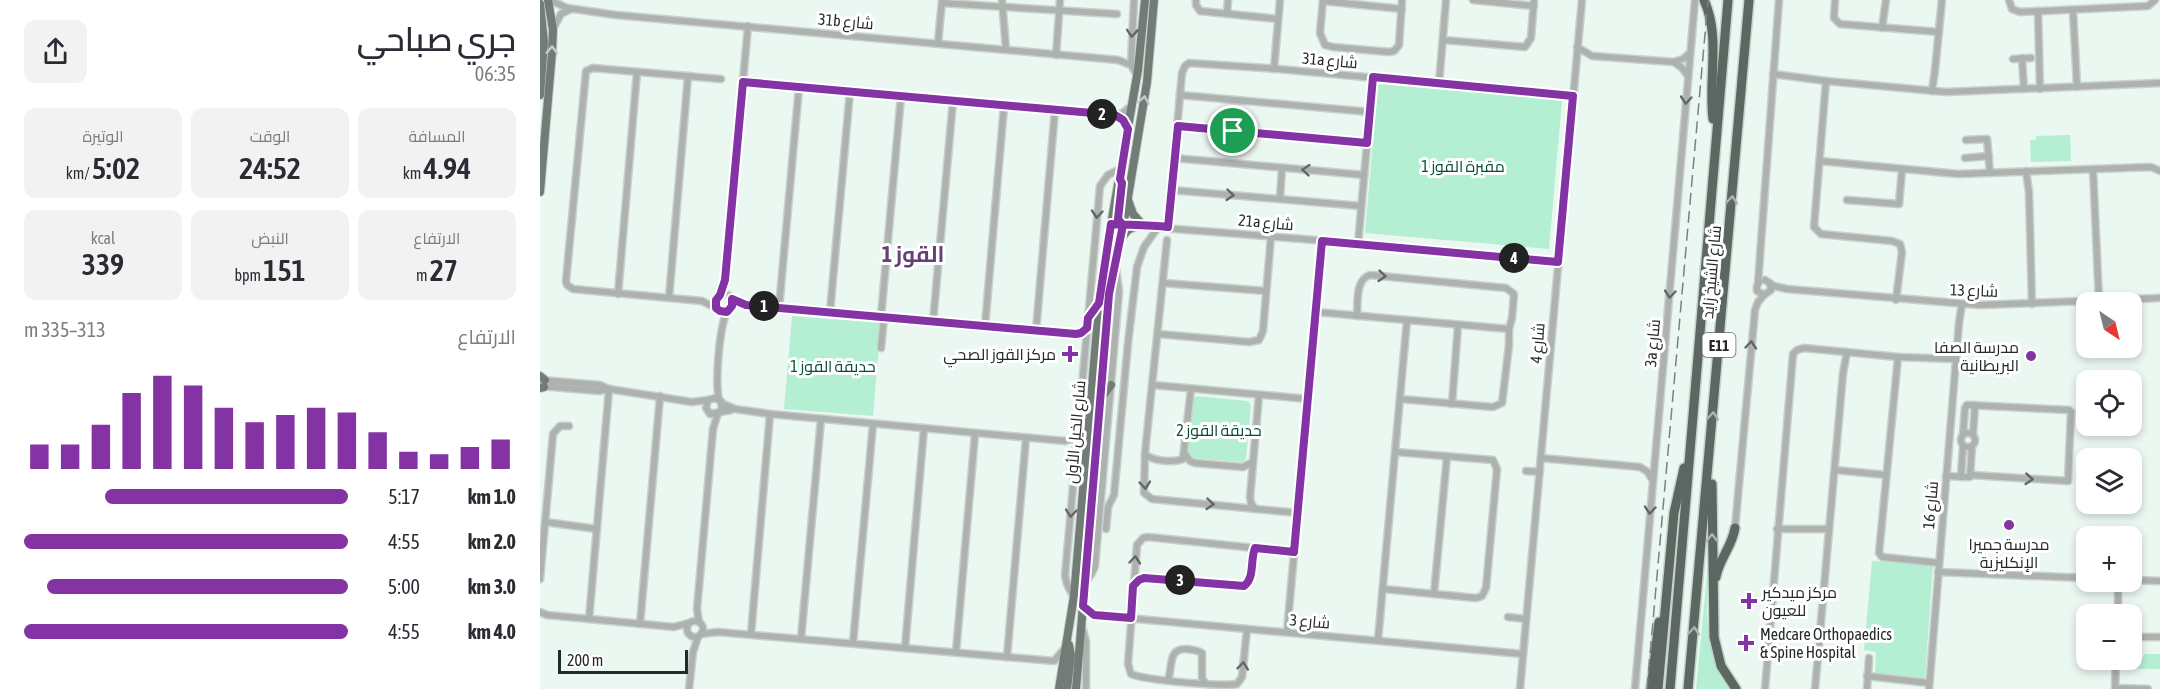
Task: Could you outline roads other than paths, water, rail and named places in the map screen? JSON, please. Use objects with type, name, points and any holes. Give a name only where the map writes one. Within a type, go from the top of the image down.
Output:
[{"type":"highway","points":[[1704,0],[1713,32],[1712,100],[1716,133]]},
{"type":"highway","name":"شارع الشيخ زايد","points":[[1670,689],[1728,0]]},
{"type":"highway","name":"شارع الشيخ زايد","points":[[1688,689],[1749,0]]},
{"type":"highway","points":[[1658,689],[1676,502],[1690,448]]},
{"type":"highway","points":[[1710,449],[1714,637],[1716,652],[1725,673],[1737,689]]},
{"type":"highway","points":[[1712,597],[1718,568],[1731,543],[1735,528]]},
{"type":"highway","points":[[1651,689],[1658,629],[1666,602]]},
{"type":"main road","points":[[540,192],[552,63],[553,30],[549,0]]},
{"type":"main road","name":"شارع الخيل الأول","points":[[1076,689],[1109,294],[1120,240],[1118,221],[1120,179],[1137,76],[1145,0]]},
{"type":"main road","name":"شارع الخيل الأول","points":[[1059,689],[1074,596],[1099,303],[1118,221],[1127,199],[1148,73],[1154,0]]},
{"type":"main road","points":[[540,4],[544,42],[540,95]]},
{"type":"main road","points":[[1120,240],[1125,232],[1138,224],[1127,199]]},
{"type":"main road","points":[[1109,294],[1107,283],[1118,221]]},
{"type":"main road","points":[[1088,318],[1099,303]]},
{"type":"main road","points":[[1099,402],[1111,385]]},
{"type":"main road","points":[[1076,448],[1084,472]]},
{"type":"main road","points":[[1067,643],[1071,655],[1067,689]]},
{"type":"street","name":"31b شارع","points":[[549,0],[571,9],[1118,60],[1131,65]]},
{"type":"street","points":[[1056,54],[1060,0]]},
{"type":"street","points":[[1134,0],[1130,53],[1131,65],[1137,76]]},
{"type":"street","points":[[1196,0],[1196,5],[1200,10],[1278,19]]},
{"type":"street","points":[[1227,14],[1228,0]]},
{"type":"street","points":[[1274,69],[1280,0]]},
{"type":"street","points":[[1402,0],[1402,9],[1399,45],[1394,51],[1333,47],[1325,45],[1320,37],[1323,1],[1402,9]]},
{"type":"street","points":[[1439,84],[1446,0]]},
{"type":"street","points":[[1443,40],[1521,48],[1528,44],[1531,38],[1534,3],[1473,0]]},
{"type":"street","name":"شارع 4","points":[[1520,689],[1582,0]]},
{"type":"street","name":"3a شارع","points":[[1635,689],[1695,0]]},
{"type":"street","points":[[1767,293],[1757,291],[1779,0]]},
{"type":"street","points":[[1835,0],[1834,18],[1840,24],[1939,34]]},
{"type":"street","points":[[1884,28],[1886,0]]},
{"type":"street","points":[[1934,91],[1942,0]]},
{"type":"street","points":[[2009,0],[2012,9],[2020,12],[2148,6],[2155,0]]},
{"type":"street","points":[[938,44],[942,1],[1002,3],[1117,14]]},
{"type":"street","points":[[1002,3],[1006,49]]},
{"type":"street","points":[[553,30],[561,14],[571,9]]},
{"type":"street","points":[[2073,10],[2077,87]]},
{"type":"street","points":[[2038,11],[2040,89]]},
{"type":"street","points":[[722,325],[715,302],[725,280],[748,26]]},
{"type":"street","points":[[1578,47],[1592,56]]},
{"type":"street","points":[[1576,62],[1592,56],[1674,62],[1683,59],[1690,52]]},
{"type":"street","points":[[1118,60],[1130,53]]},
{"type":"street","points":[[2013,58],[2031,58]]},
{"type":"street","points":[[2022,58],[2024,89]]},
{"type":"street","points":[[1674,62],[1688,76]]},
{"type":"street","name":"31a شارع","points":[[1180,95],[1183,69],[1193,63],[1573,96]]},
{"type":"street","points":[[721,79],[593,68],[584,73],[567,285],[573,289],[618,294],[702,301],[719,296],[731,298],[746,305],[1036,331],[1076,334],[1087,328]]},
{"type":"street","points":[[618,294],[637,72]]},
{"type":"street","points":[[669,298],[688,76]]},
{"type":"street","points":[[1773,76],[1934,91],[2160,83]]},
{"type":"street","points":[[1358,244],[1373,77]]},
{"type":"street","points":[[743,82],[1115,115],[1126,111],[1131,106]]},
{"type":"street","points":[[1828,82],[1815,229],[1821,234],[1898,242],[1902,249],[1898,300]]},
{"type":"street","points":[[779,308],[799,87]]},
{"type":"street","points":[[830,312],[850,91]]},
{"type":"street","points":[[1168,227],[1180,95],[1370,111]]},
{"type":"street","points":[[881,348],[901,96]]},
{"type":"street","points":[[933,321],[953,101]]},
{"type":"street","points":[[985,326],[1004,106]]},
{"type":"street","points":[[1036,331],[1055,110]]},
{"type":"street","points":[[1115,115],[1123,120],[1128,129]]},
{"type":"street","points":[[1178,126],[1367,143]]},
{"type":"street","points":[[1966,140],[1986,138],[1990,173]]},
{"type":"street","points":[[1965,158],[1989,156]]},
{"type":"street","points":[[1174,158],[1364,175]]},
{"type":"street","points":[[1820,163],[1952,174],[2151,166],[2160,171]]},
{"type":"street","points":[[1074,596],[1065,576],[1100,186],[1108,175],[1122,167]]},
{"type":"street","points":[[1280,199],[1282,168]]},
{"type":"street","points":[[2094,169],[2099,292]]},
{"type":"street","points":[[1847,200],[1899,204],[1902,170]]},
{"type":"street","points":[[2028,171],[2035,304]]},
{"type":"street","points":[[1171,190],[1361,206]]},
{"type":"street","name":"21a شارع","points":[[1118,221],[1558,262]]},
{"type":"street","points":[[1106,529],[1108,507],[1114,495],[1137,267],[1144,248],[1160,226]]},
{"type":"street","points":[[1158,334],[1249,342],[1259,340],[1262,335],[1270,236]]},
{"type":"street","points":[[1167,240],[1143,490],[1146,496],[1152,499],[1298,513]]},
{"type":"street","points":[[1287,632],[1322,241]]},
{"type":"street","points":[[1084,584],[1095,566],[1119,292],[1115,266]]},
{"type":"street","points":[[1735,528],[1755,310],[1758,302],[1767,293],[1768,282],[1758,267]]},
{"type":"street","points":[[1357,316],[1360,283],[1364,277],[1370,275],[1510,289],[1514,298],[1509,329],[1504,400],[1500,406],[1400,399]]},
{"type":"street","points":[[689,689],[693,651],[700,635],[701,624],[697,609],[713,429],[722,408],[717,385],[722,325],[729,310],[731,298],[725,280]]},
{"type":"street","points":[[1758,284],[1768,282]]},
{"type":"street","name":"شارع 13","points":[[1768,282],[1787,289],[1959,304],[2076,302]]},
{"type":"street","points":[[1163,283],[1266,291]]},
{"type":"street","name":"شارع 13","points":[[1767,293],[1787,289]]},
{"type":"street","name":"شارع 13","points":[[2142,299],[2160,298]]},
{"type":"street","points":[[702,301],[717,309],[729,310],[746,305]]},
{"type":"street","name":"شارع 16","points":[[1929,686],[1959,304]]},
{"type":"street","points":[[1316,312],[1509,329]]},
{"type":"street","points":[[1378,640],[1407,320]]},
{"type":"street","points":[[1452,404],[1458,325]]},
{"type":"street","points":[[1076,334],[1086,342]]},
{"type":"street","points":[[1765,689],[1793,357],[1797,350],[1804,348],[1955,361]]},
{"type":"street","points":[[1815,689],[1845,352]]},
{"type":"street","points":[[1896,357],[1880,555],[1955,572],[2076,578]]},
{"type":"street","points":[[541,383],[602,386],[660,396],[692,402],[713,414],[735,409]]},
{"type":"street","points":[[713,429],[706,404],[717,385]]},
{"type":"street","points":[[1153,385],[1308,399]]},
{"type":"street","points":[[589,619],[609,389]]},
{"type":"street","points":[[1145,453],[1150,458],[1178,462],[1183,459],[1191,389]]},
{"type":"street","points":[[1255,508],[1250,497],[1259,395]]},
{"type":"street","points":[[640,624],[660,396]]},
{"type":"street","points":[[692,402],[709,399],[720,401],[735,409],[770,414],[975,434],[1065,441],[1077,437]]},
{"type":"street","points":[[1971,475],[1976,405]]},
{"type":"street","points":[[1946,476],[1961,477],[1969,477],[1971,475],[2067,481],[2069,479],[2070,410],[1976,405],[1965,407],[1961,477]]},
{"type":"street","points":[[751,634],[770,414]]},
{"type":"street","points":[[801,639],[821,419]]},
{"type":"street","points":[[853,643],[873,424]]},
{"type":"street","points":[[540,579],[553,435],[560,426],[569,426]]},
{"type":"street","points":[[905,648],[924,429]]},
{"type":"street","points":[[1962,440],[1967,432],[1973,435]]},
{"type":"street","points":[[956,652],[975,434]]},
{"type":"street","points":[[1008,657],[1026,438]]},
{"type":"street","points":[[1949,439],[1962,440]]},
{"type":"street","points":[[1962,440],[1967,447],[1972,446]]},
{"type":"street","points":[[1065,441],[1076,448]]},
{"type":"street","points":[[1383,589],[1476,598],[1482,596],[1486,588],[1497,469],[1496,463],[1490,459],[1395,452]]},
{"type":"street","points":[[1185,454],[1190,461],[1195,463],[1244,467],[1253,462]]},
{"type":"street","points":[[1434,594],[1447,456]]},
{"type":"street","points":[[1640,467],[1655,457]]},
{"type":"street","points":[[1541,458],[1640,467],[1648,472],[1653,481]]},
{"type":"street","points":[[1835,470],[1886,475]]},
{"type":"street","points":[[1526,471],[1540,472]]},
{"type":"street","points":[[545,522],[597,529]]},
{"type":"street","points":[[1777,527],[1829,531]]},
{"type":"street","points":[[1247,628],[1240,682],[1232,685],[1137,676],[1129,671],[1137,545],[1143,538],[1294,552]]},
{"type":"street","points":[[1133,586],[1144,578],[1244,586],[1250,579],[1252,555],[1255,548]]},
{"type":"street","points":[[2142,580],[2160,581]]},
{"type":"street","points":[[1083,606],[1094,615],[1081,625],[1086,641],[1086,689]]},
{"type":"street","points":[[693,651],[686,629],[697,609]]},
{"type":"street","points":[[543,614],[674,627],[690,622],[701,624],[718,632]]},
{"type":"street","name":"شارع 3","points":[[1094,615],[1523,654]]},
{"type":"street","points":[[1508,617],[1526,619]]},
{"type":"street","points":[[674,627],[689,635],[718,632],[751,634],[1049,661],[1059,657],[1067,643]]},
{"type":"street","points":[[2142,636],[2160,637]]},
{"type":"street","points":[[1168,680],[1173,654],[1183,649],[1202,654],[1204,683]]},
{"type":"street","points":[[1867,689],[1869,658]]},
{"type":"street","points":[[1049,661],[1062,675]]},
{"type":"street","points":[[2116,670],[2115,687],[2148,689]]},
{"type":"street","points":[[1868,676],[1916,681],[1929,686]]},
{"type":"street","points":[[1915,689],[1916,681]]},
{"type":"railway","points":[[1647,689],[1708,0]]},
{"type":"place","name":"مركز القوز الصحي","points":[[1070,354]]},
{"type":"place","name":"مدرسة الصفا البريطانية","points":[[2031,356]]},
{"type":"place","name":"مدرسة جميرا الإنكليزية","points":[[2009,525]]},
{"type":"place","name":"مركز ميدكير للعيون","points":[[1749,601]]},
{"type":"place","name":"Medcare Orthopaedics & Spine Hospital","points":[[1746,643]]},
{"type":"district","name":"القوز 1","points":[[913,254]]},
{"type":"park label","name":"مقبرة القوز 1","points":[[1463,166]]},
{"type":"park label","name":"حديقة القوز 1","points":[[833,366]]},
{"type":"park label","name":"حديقة القوز 2","points":[[1219,430]]}]
